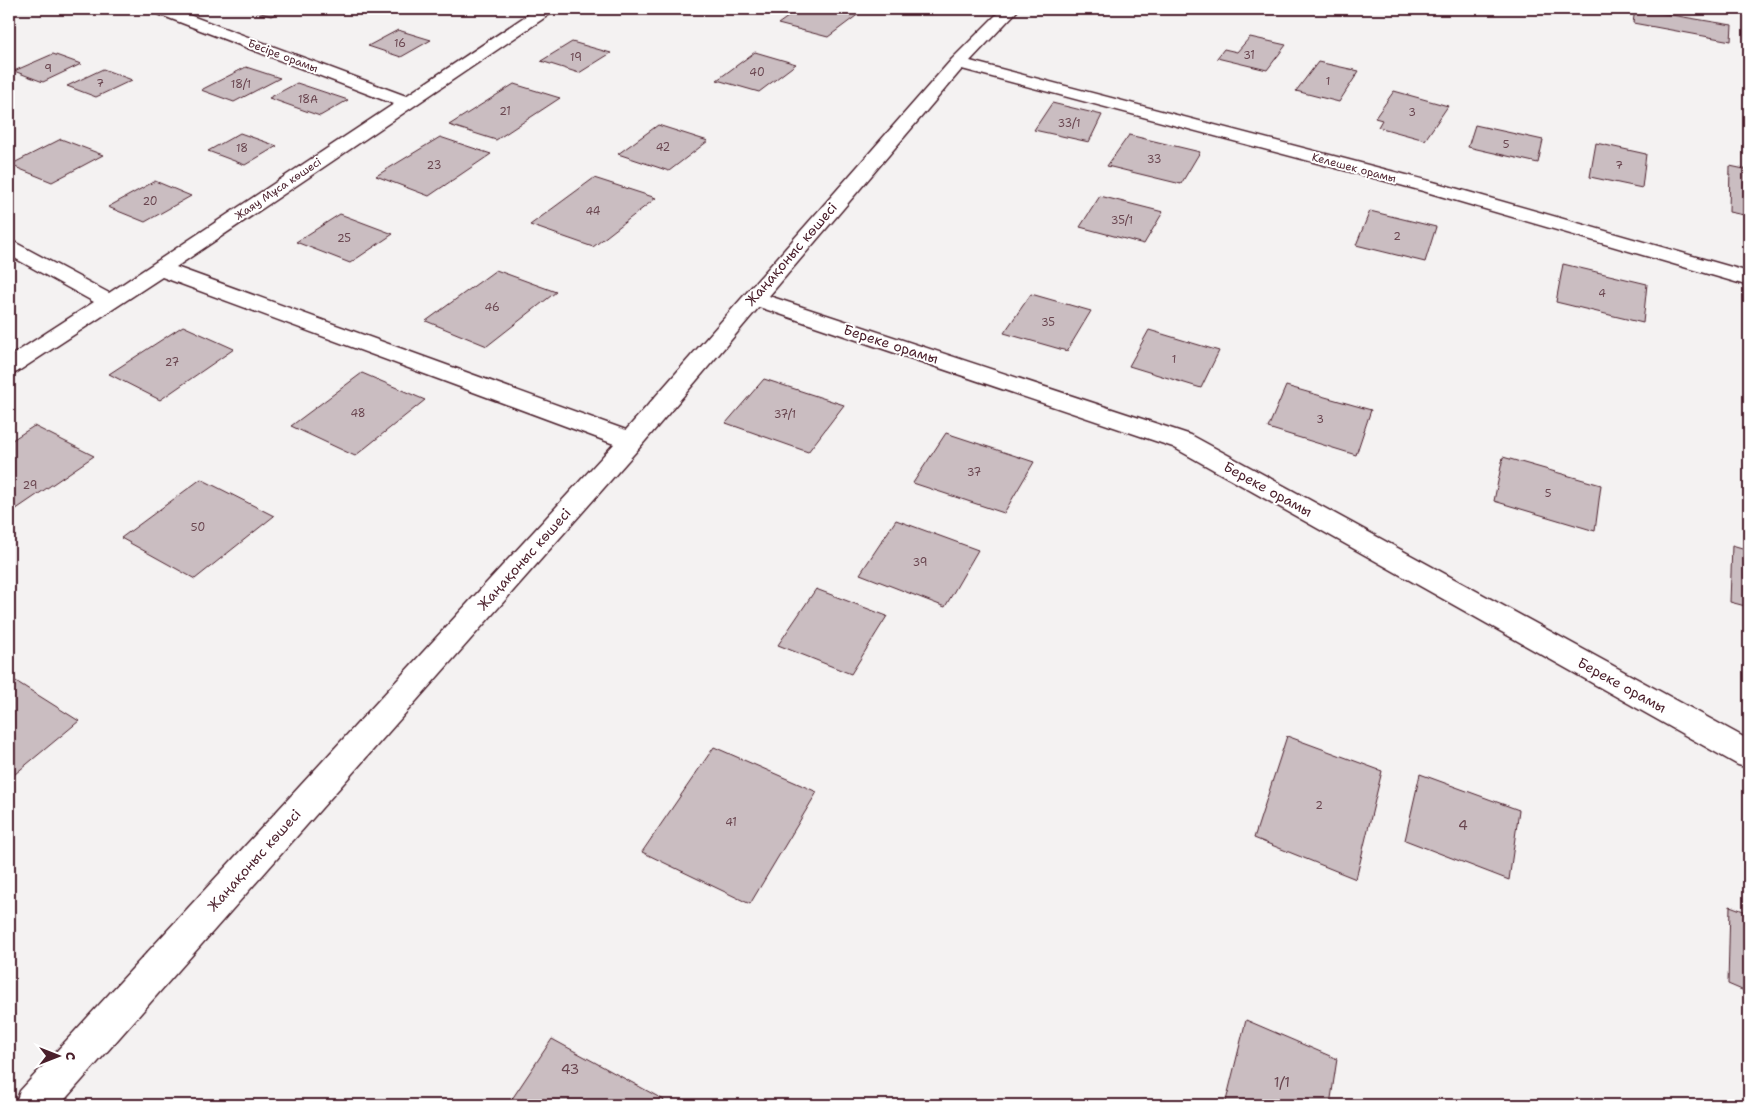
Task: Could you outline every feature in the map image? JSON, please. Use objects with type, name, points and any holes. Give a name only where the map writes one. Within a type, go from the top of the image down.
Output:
[{"type":"street","name":"Бесіре орамы","points":[[160,9],[406,102]]},
{"type":"street","name":"Жаяу Мұса көшесі","points":[[9,367],[110,302],[158,268],[547,9]]},
{"type":"street","name":"Жаңақоныс көшесі","points":[[34,1105],[630,441],[958,63],[1011,9]]},
{"type":"street","name":"Келешек орамы","points":[[958,63],[1430,188],[1749,279]]},
{"type":"street","points":[[9,247],[110,302]]},
{"type":"street","points":[[158,268],[630,441]]},
{"type":"street","name":"Береке орамы","points":[[753,298],[1182,441],[1749,755]]},
{"type":"building","points":[[248,9],[286,9],[271,16]]},
{"type":"building","points":[[664,9],[694,9],[685,14]]},
{"type":"building","points":[[799,9],[845,9],[860,13],[828,37],[778,24]]},
{"type":"building","points":[[1635,9],[1732,25],[1731,41],[1633,23]]},
{"type":"building","points":[[398,30],[431,40],[401,57],[368,46]]},
{"type":"building","points":[[1250,37],[1286,45],[1267,70],[1217,58],[1224,49],[1237,52]]},
{"type":"building","points":[[572,42],[611,53],[579,73],[541,61]]},
{"type":"building","points":[[755,52],[796,64],[759,92],[717,80]]},
{"type":"building","points":[[53,54],[81,64],[43,82],[14,71]]},
{"type":"building","points":[[1318,62],[1359,71],[1339,102],[1296,91]]},
{"type":"building","points":[[246,67],[280,78],[234,102],[201,90]]},
{"type":"building","points":[[103,69],[132,80],[96,97],[67,86]]},
{"type":"building","points":[[297,83],[348,100],[320,116],[269,98]]},
{"type":"building","points":[[514,84],[560,98],[496,140],[449,125]]},
{"type":"building","points":[[1394,91],[1448,106],[1425,140],[1378,127],[1382,120],[1375,118]]},
{"type":"building","points":[[1052,103],[1102,115],[1089,142],[1034,130]]},
{"type":"building","points":[[658,125],[708,141],[669,171],[618,154]]},
{"type":"building","points":[[1475,125],[1543,140],[1538,163],[1468,147]]},
{"type":"building","points":[[240,133],[277,146],[245,165],[208,151]]},
{"type":"building","points":[[1129,135],[1200,152],[1181,184],[1107,166]]},
{"type":"building","points":[[440,137],[491,154],[429,196],[376,176]]},
{"type":"building","points":[[61,139],[103,155],[52,182],[10,165]]},
{"type":"building","points":[[1596,143],[1646,154],[1642,188],[1590,177]]},
{"type":"building","points":[[1730,166],[1749,170],[1749,216],[1729,212]]},
{"type":"building","points":[[594,178],[656,198],[593,247],[530,225]]},
{"type":"building","points":[[155,181],[191,196],[145,222],[108,207]]},
{"type":"building","points":[[1100,196],[1163,212],[1144,244],[1080,227]]},
{"type":"building","points":[[1370,211],[1436,227],[1425,262],[1356,245]]},
{"type":"building","points":[[340,214],[393,234],[350,263],[296,242]]},
{"type":"building","points":[[1563,264],[1647,284],[1643,323],[1556,302]]},
{"type":"building","points":[[496,270],[556,292],[487,346],[426,321]]},
{"type":"building","points":[[1031,294],[1091,311],[1067,351],[1004,333]]},
{"type":"building","points":[[183,326],[234,349],[160,400],[109,374]]},
{"type":"building","points":[[1149,330],[1219,351],[1201,388],[1129,366]]},
{"type":"building","points":[[362,373],[425,400],[355,456],[291,426]]},
{"type":"building","points":[[764,379],[844,405],[808,452],[726,423]]},
{"type":"building","points":[[1286,386],[1371,410],[1356,455],[1268,428]]},
{"type":"building","points":[[34,426],[94,456],[9,514],[9,442]]},
{"type":"building","points":[[946,433],[1034,462],[1004,513],[913,483]]},
{"type":"building","points":[[1503,457],[1601,485],[1595,531],[1494,501]]},
{"type":"building","points":[[201,479],[274,516],[195,579],[121,538]]},
{"type":"building","points":[[896,520],[978,550],[945,607],[860,574]]},
{"type":"building","points":[[1732,545],[1749,550],[1749,607],[1730,602]]},
{"type":"building","points":[[816,589],[887,616],[851,674],[778,645]]},
{"type":"building","points":[[14,680],[79,721],[9,779],[9,684]]},
{"type":"building","points":[[1287,736],[1382,771],[1356,879],[1254,838]]},
{"type":"building","points":[[714,747],[817,792],[750,904],[642,852]]},
{"type":"building","points":[[1420,774],[1519,810],[1509,880],[1405,840]]},
{"type":"building","points":[[1730,906],[1749,913],[1749,993],[1728,984]]},
{"type":"building","points":[[1246,1020],[1337,1059],[1330,1105],[1225,1105]]},
{"type":"building","points":[[552,1039],[664,1100],[661,1105],[508,1105]]}]
